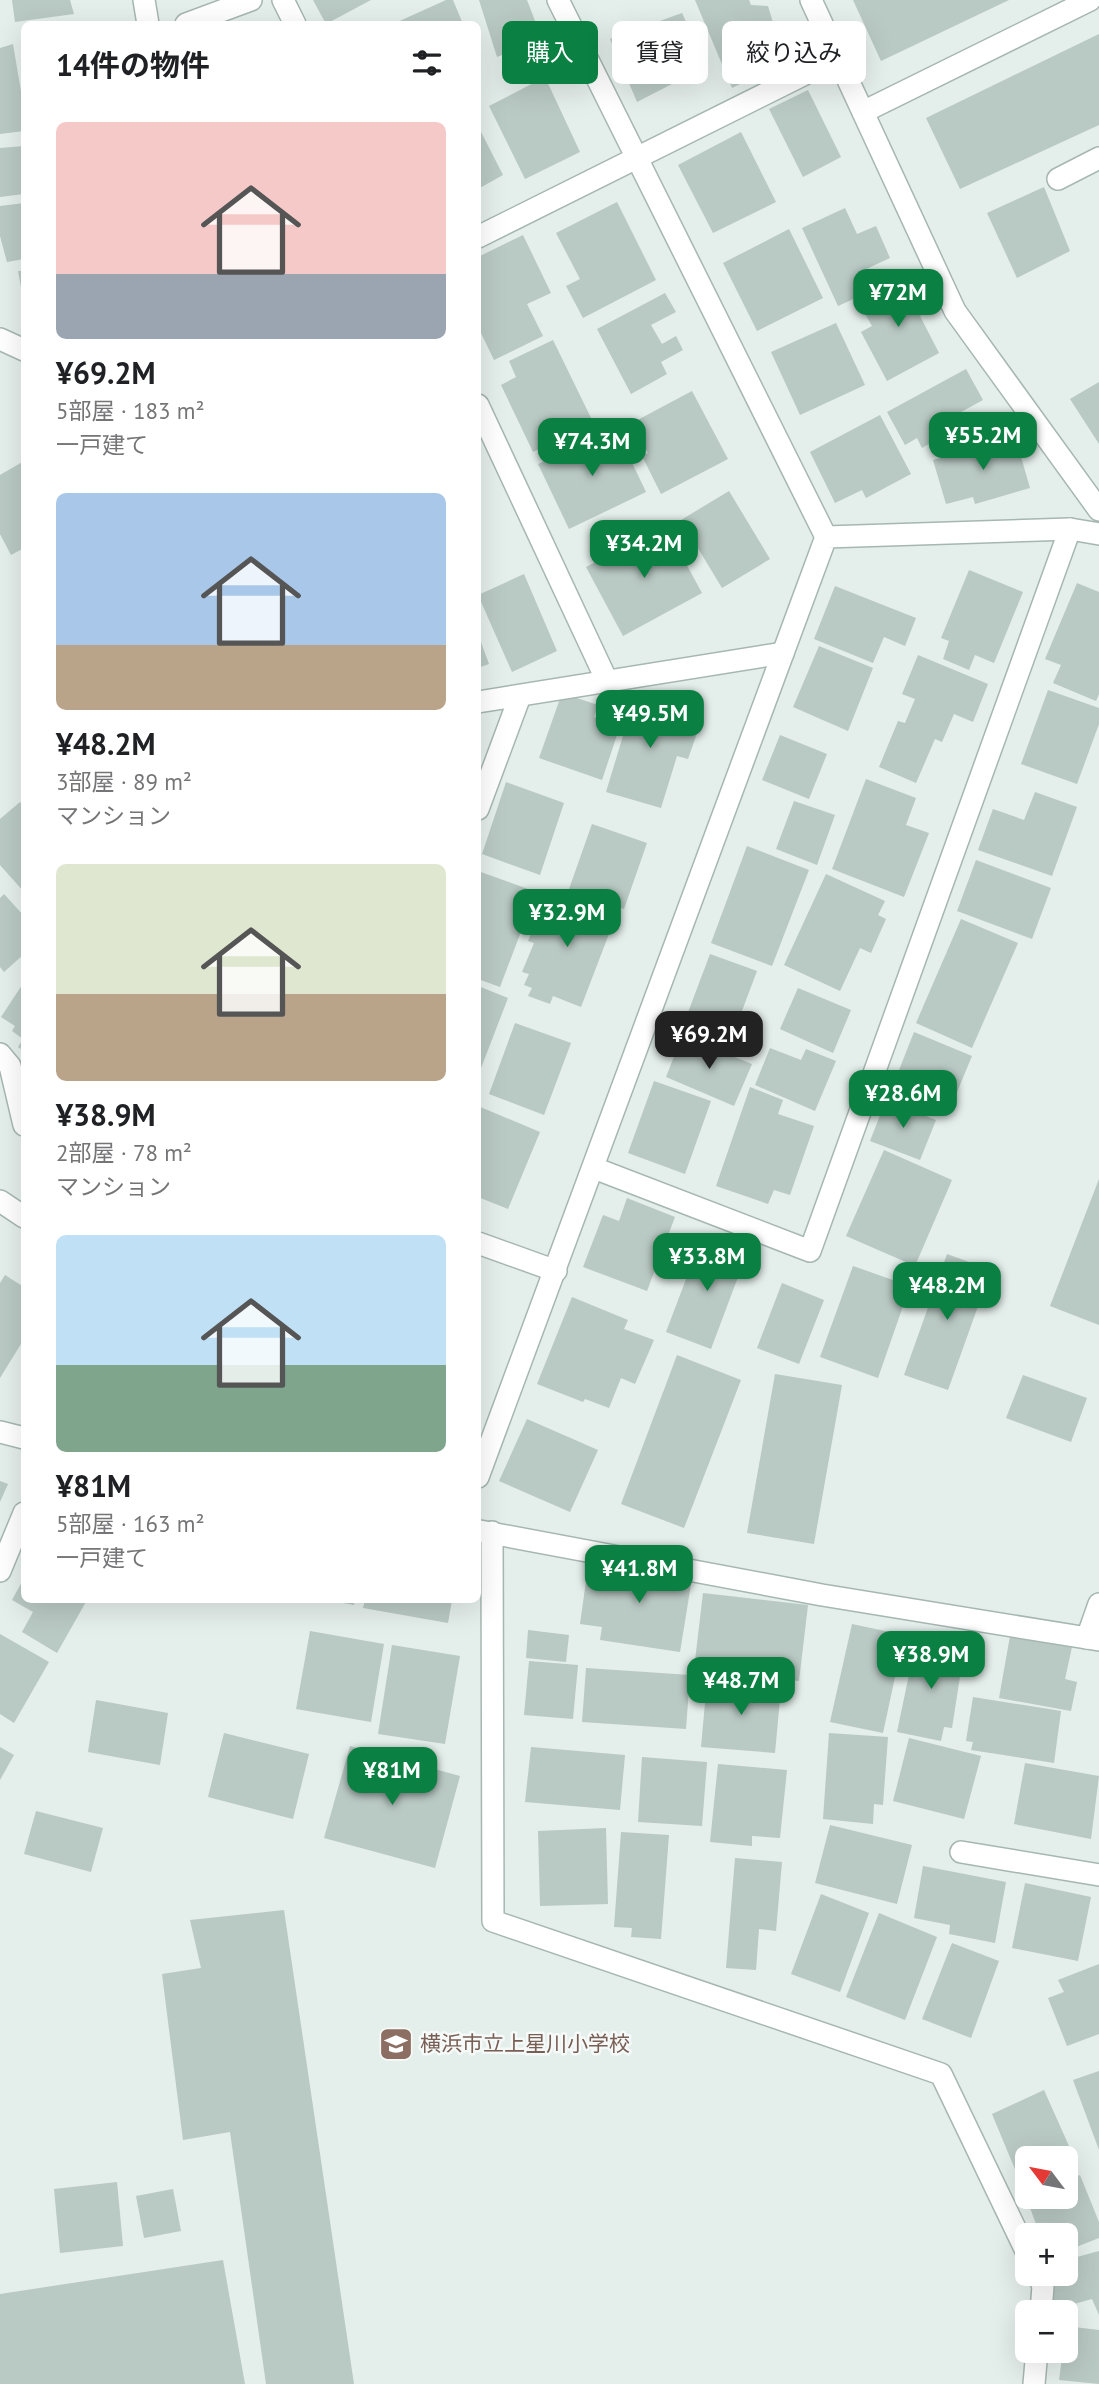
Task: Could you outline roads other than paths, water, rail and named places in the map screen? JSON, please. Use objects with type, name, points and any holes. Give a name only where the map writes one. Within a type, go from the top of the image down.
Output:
[{"type":"street","points":[[144,0],[148,21]]},
{"type":"street","points":[[194,21],[251,0]]},
{"type":"street","points":[[283,0],[294,21]]},
{"type":"street","points":[[481,1469],[826,537],[635,159],[558,0]]},
{"type":"street","points":[[811,0],[820,21]]},
{"type":"street","points":[[863,112],[1090,0]]},
{"type":"street","points":[[481,236],[785,84]]},
{"type":"street","points":[[850,84],[956,311],[1099,510]]},
{"type":"street","points":[[1058,178],[1099,158]]},
{"type":"street","points":[[0,339],[21,349]]},
{"type":"street","points":[[481,411],[607,681]]},
{"type":"street","points":[[826,537],[1070,528],[1099,534]]},
{"type":"street","points":[[594,1168],[810,1251],[1070,528]]},
{"type":"street","points":[[481,702],[783,653]]},
{"type":"street","points":[[481,801],[520,696]]},
{"type":"street","points":[[0,1054],[10,1066],[21,1112]]},
{"type":"street","points":[[0,1201],[21,1215]]},
{"type":"street","points":[[481,1243],[556,1271]]},
{"type":"street","points":[[0,1432],[21,1437]]},
{"type":"street","points":[[0,1571],[21,1520]]},
{"type":"street","points":[[1015,2228],[941,2074],[493,1921],[485,1532],[822,1595],[1093,1639],[1099,1604]]},
{"type":"street","points":[[961,1852],[1099,1875]]},
{"type":"street","points":[[1034,2384],[1036,2363]]},
{"type":"place","name":"横浜市立上星川小学校","points":[[396,2044]]}]
